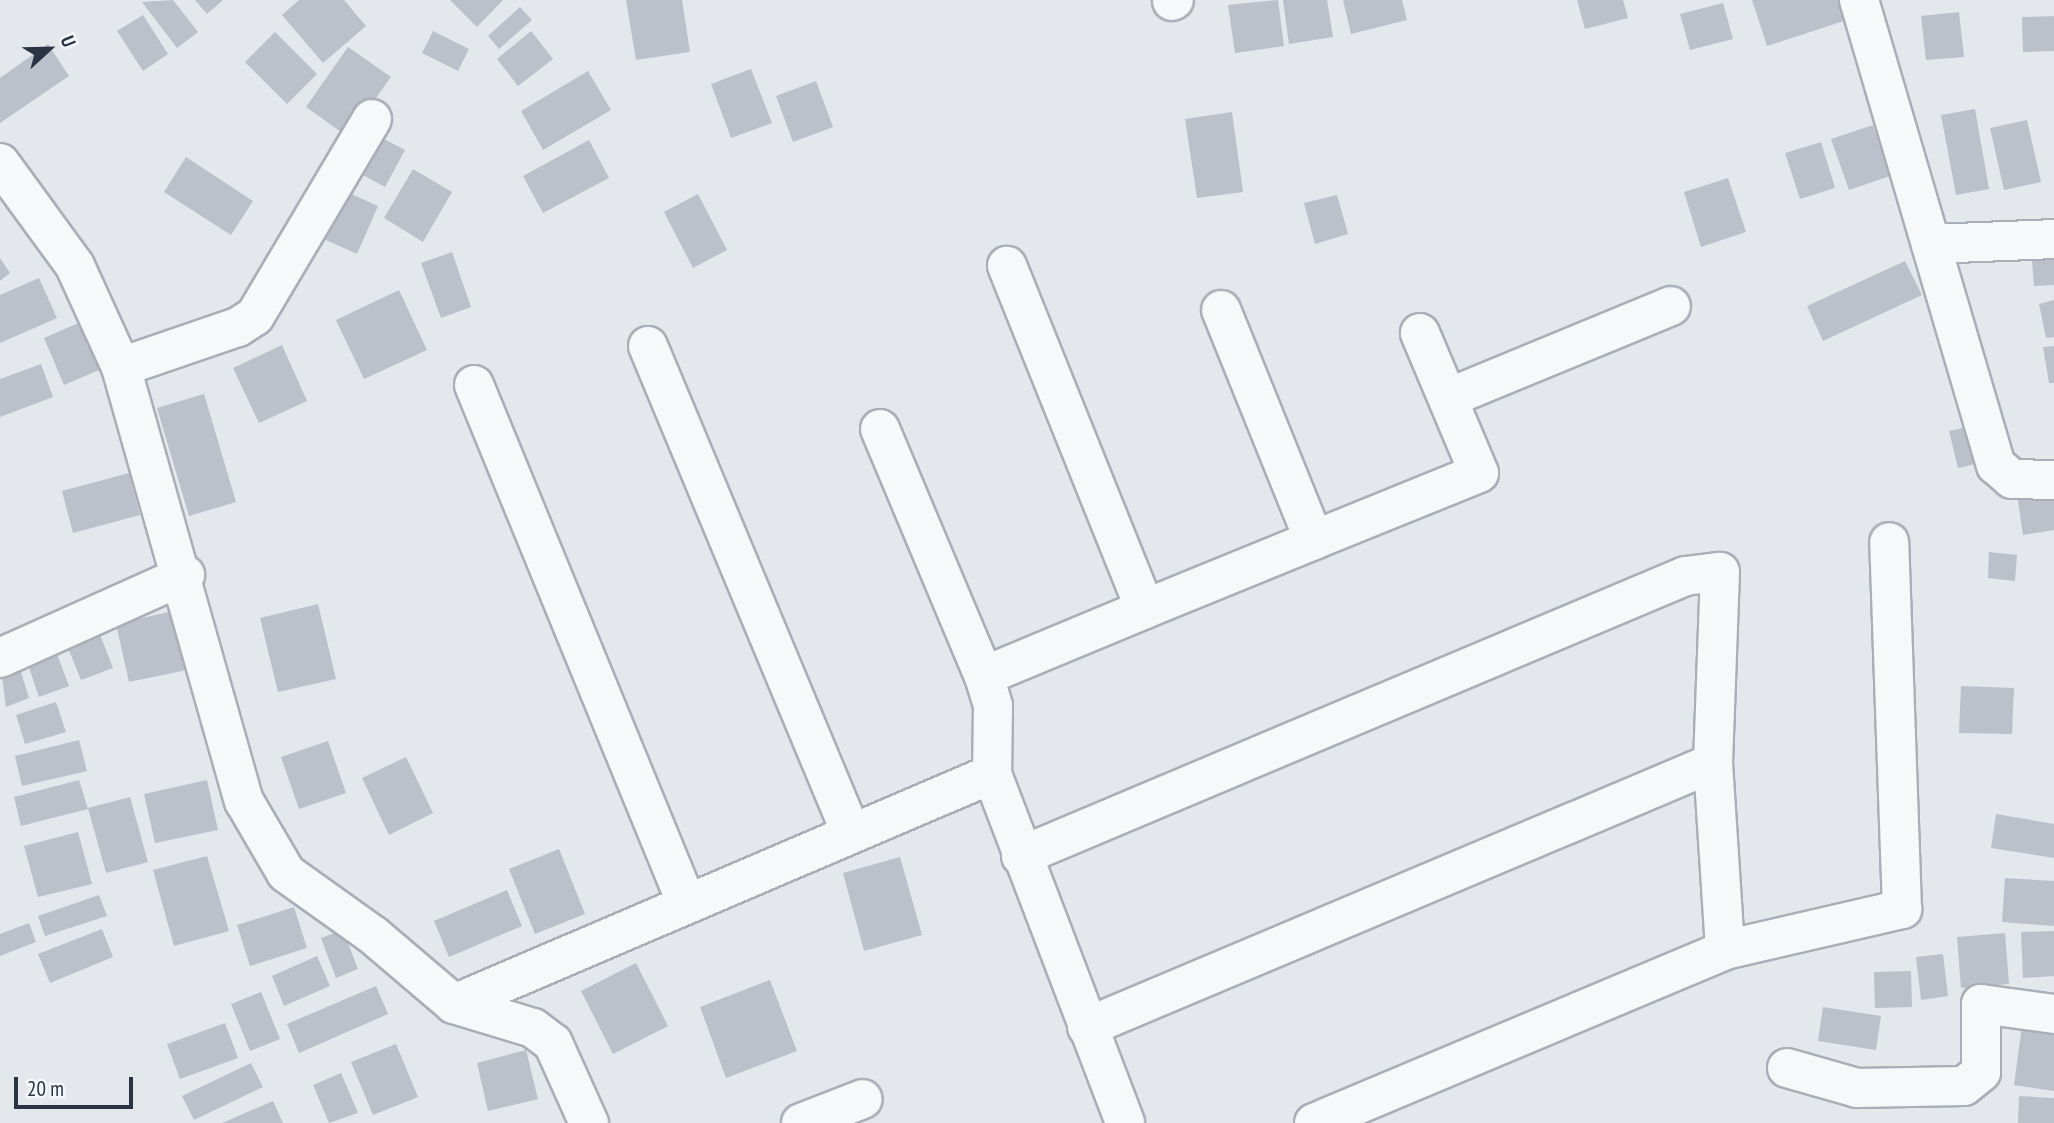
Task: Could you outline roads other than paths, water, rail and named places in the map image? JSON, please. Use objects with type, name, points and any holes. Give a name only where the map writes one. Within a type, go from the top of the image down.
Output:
[{"type":"street","points":[[1859,0],[1996,465],[2012,479],[2054,480]]},
{"type":"street","points":[[121,367],[238,327],[255,316],[372,119]]},
{"type":"street","points":[[0,163],[75,265],[121,367],[185,575],[244,801],[286,873],[373,934],[454,1004],[533,1028],[553,1043],[589,1123]]},
{"type":"street","points":[[1931,244],[2054,239]]},
{"type":"street","points":[[1007,266],[1145,609]]},
{"type":"street","points":[[1448,398],[1671,306]]},
{"type":"street","points":[[1221,310],[1314,540]]},
{"type":"street","points":[[984,676],[1479,472],[1420,333]]},
{"type":"street","points":[[648,346],[851,833]]},
{"type":"street","points":[[474,385],[687,902]]},
{"type":"street","points":[[880,429],[984,676],[993,706],[992,774],[1021,856],[1125,1123]]},
{"type":"street","points":[[1314,1123],[1725,950],[1902,909],[1889,542]]},
{"type":"street","points":[[1021,856],[1685,576],[1720,572],[1713,763],[1725,950]]},
{"type":"street","points":[[0,658],[185,575]]},
{"type":"street","points":[[1087,1027],[1713,763]]},
{"type":"street","points":[[454,1004],[687,902],[992,774]]},
{"type":"street","points":[[1787,1068],[1857,1088],[1964,1086],[1981,1072],[1981,1004],[2054,1014]]},
{"type":"street","points":[[801,1123],[863,1099]]}]
